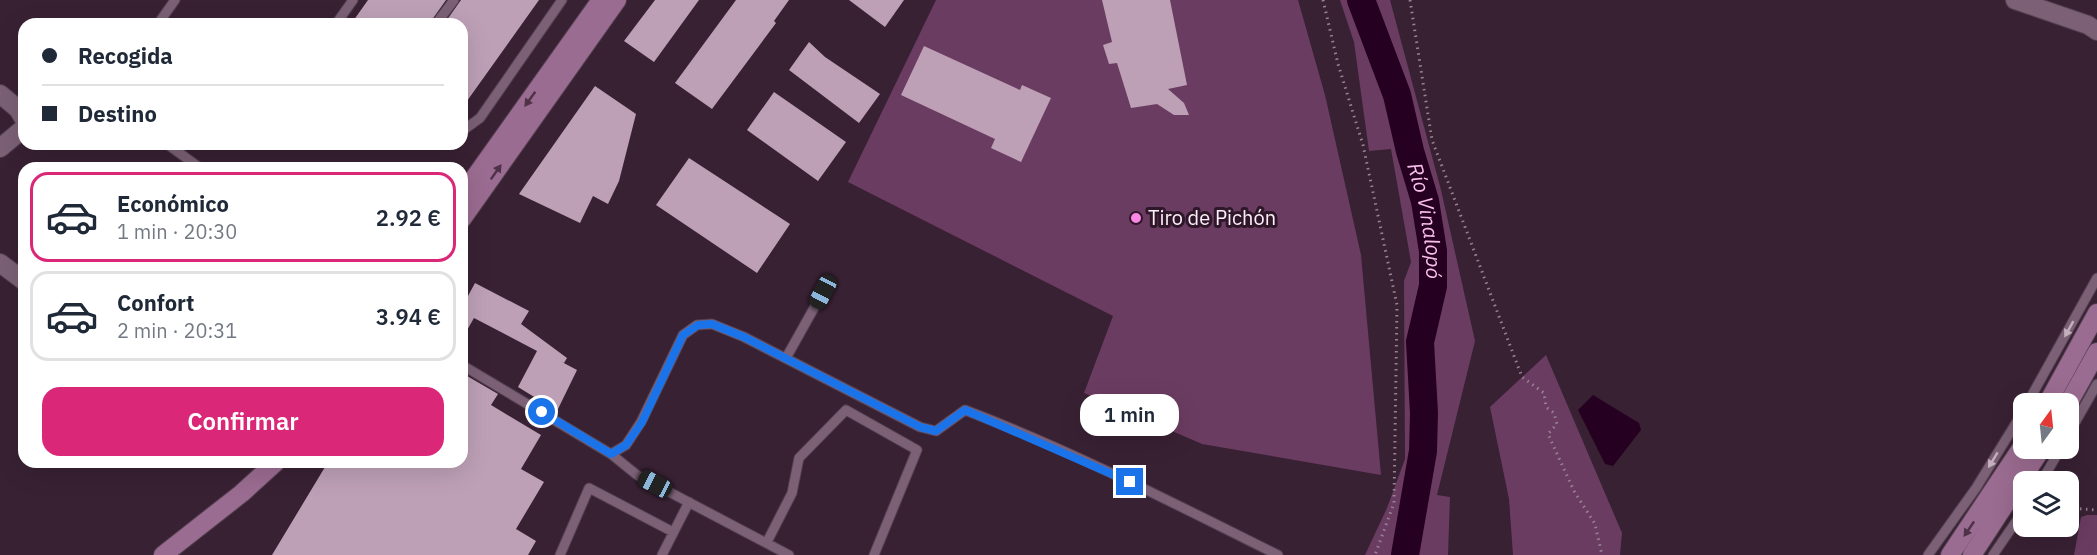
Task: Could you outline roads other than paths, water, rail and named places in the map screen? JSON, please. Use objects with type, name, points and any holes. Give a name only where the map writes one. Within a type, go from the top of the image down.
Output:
[{"type":"main road","points":[[468,187],[601,0]]},
{"type":"main road","points":[[468,211],[617,0]]},
{"type":"main road","points":[[2053,393],[2097,313]]},
{"type":"main road","points":[[2074,393],[2097,352]]},
{"type":"main road","points":[[1950,555],[2014,459]]},
{"type":"main road","points":[[1972,555],[2035,459]]},
{"type":"main road","points":[[163,555],[242,493],[269,468]]},
{"type":"street","points":[[2015,0],[2088,25],[2097,31]]},
{"type":"street","points":[[0,94],[18,109]]},
{"type":"street","points":[[0,148],[18,133]]},
{"type":"street","points":[[0,263],[18,276]]},
{"type":"lane","points":[[162,18],[175,0]]},
{"type":"lane","points":[[340,18],[353,0]]},
{"type":"lane","points":[[440,18],[454,0]]},
{"type":"lane","points":[[468,127],[480,118],[562,0]]},
{"type":"lane","points":[[175,150],[192,162]]},
{"type":"lane","points":[[2033,393],[2097,278]]},
{"type":"lane","points":[[786,358],[823,292]]},
{"type":"lane","points":[[611,454],[626,445],[642,422],[683,335],[698,325],[712,324],[786,358],[920,427],[936,431],[965,410],[1005,425],[1130,482],[1278,555]]},
{"type":"lane","points":[[468,369],[611,454],[637,475],[789,555]]},
{"type":"lane","points":[[2079,416],[2097,384]]},
{"type":"lane","points":[[766,542],[792,493],[799,458],[846,410],[917,450],[874,555]]},
{"type":"lane","points":[[1928,555],[1976,488],[2013,428]]},
{"type":"lane","points":[[560,555],[589,488],[673,532]]},
{"type":"lane","points":[[662,555],[689,502]]},
{"type":"lane","points":[[1993,555],[2013,526]]},
{"type":"waterway","name":"Río Vinalopó","points":[[1361,0],[1397,95],[1425,201],[1433,251],[1433,286],[1420,342],[1424,413],[1423,451],[1405,555]]},
{"type":"place","name":"Tiro de Pichón","points":[[1136,218]]}]
